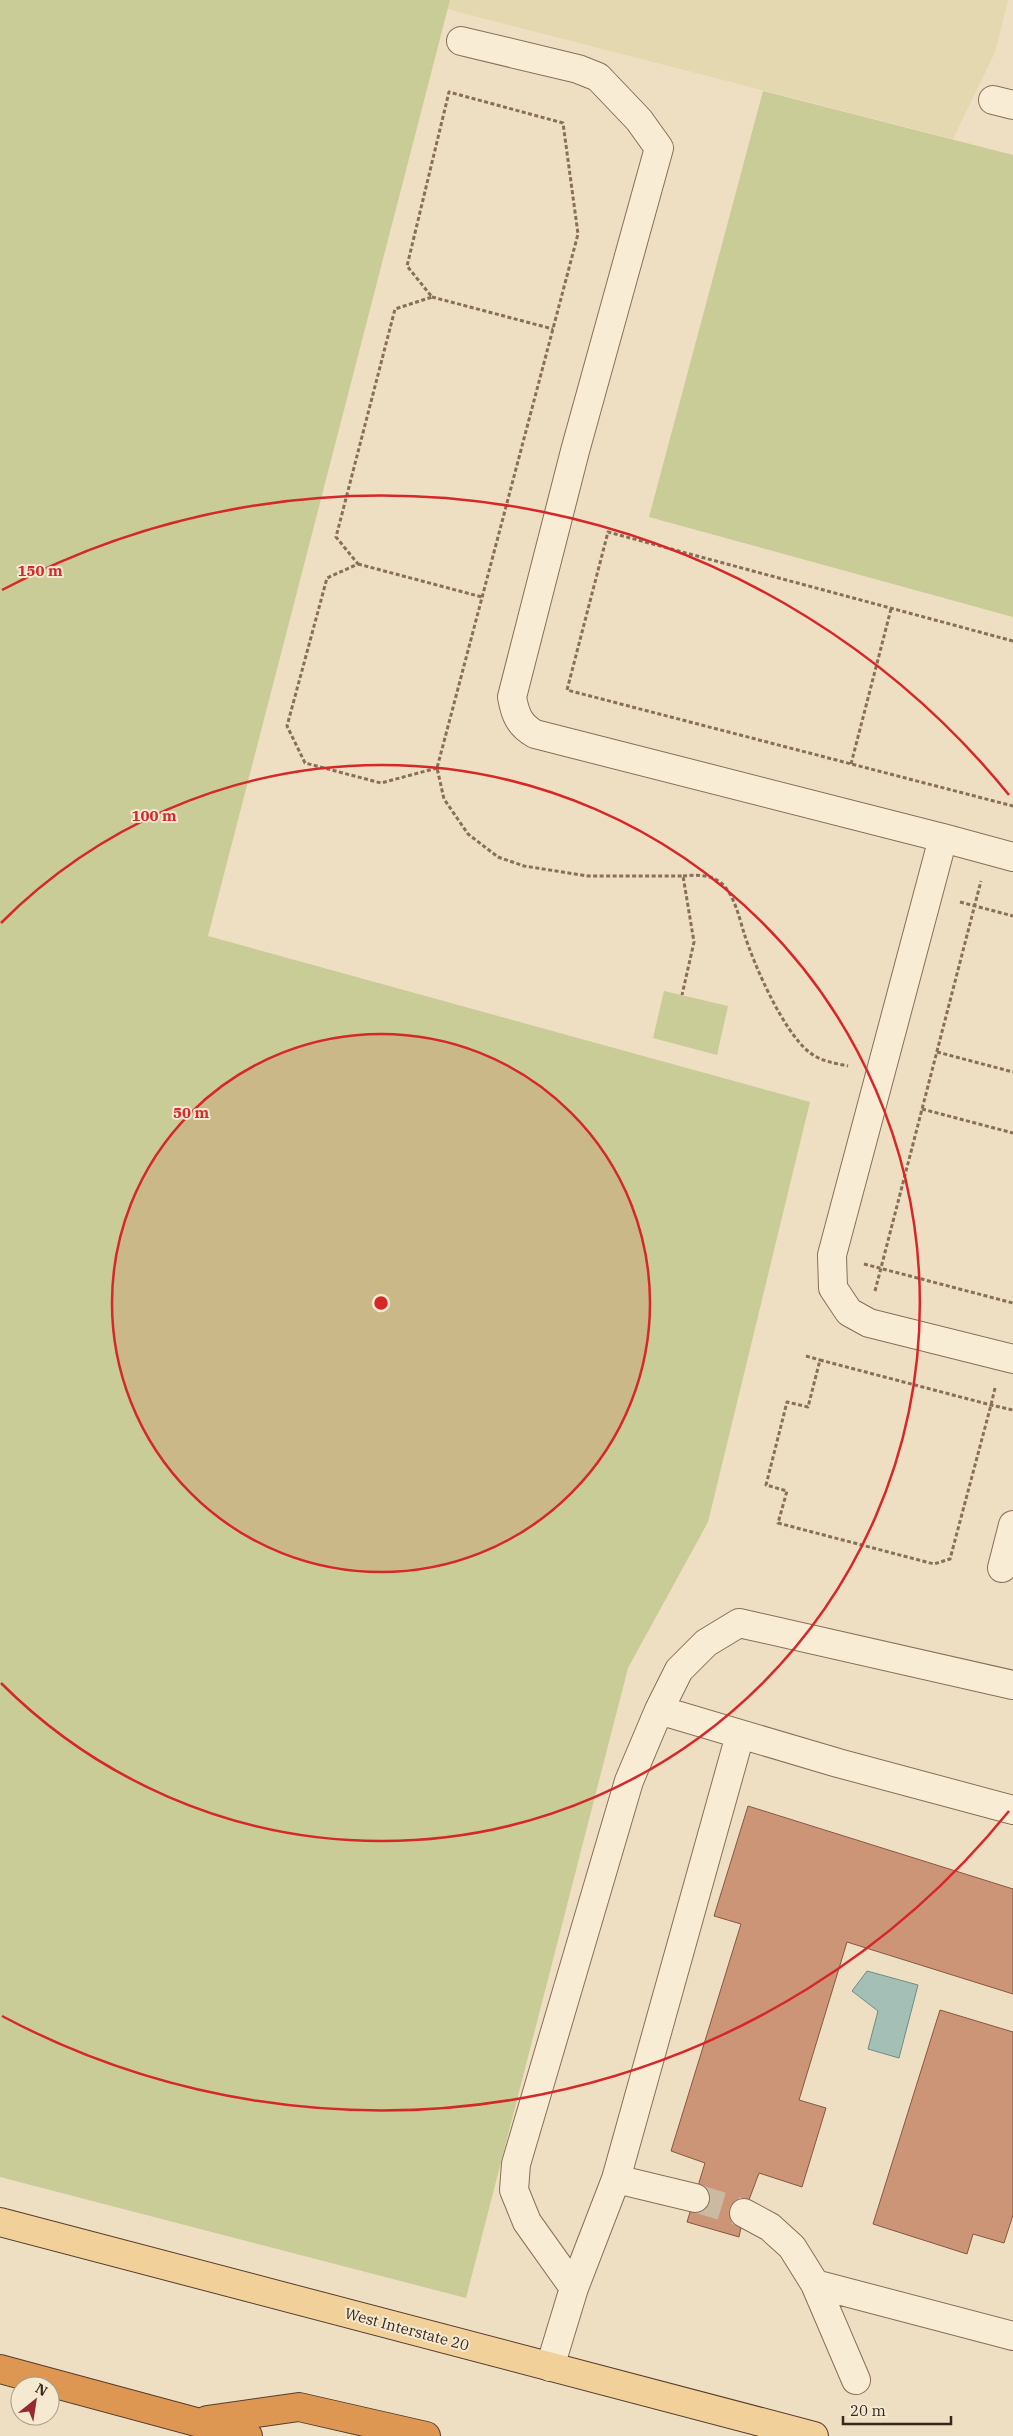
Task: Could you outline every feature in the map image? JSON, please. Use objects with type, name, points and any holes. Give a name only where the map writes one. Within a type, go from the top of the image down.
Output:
[{"type":"highway","points":[[0,2369],[248,2436]]},
{"type":"highway","points":[[194,2422],[299,2407],[426,2436]]},
{"type":"main road","name":"West Interstate 20","points":[[0,2222],[814,2436]]},
{"type":"lane","points":[[461,41],[578,69],[598,77],[639,120],[660,148],[575,451],[514,687],[512,697],[515,715],[524,728],[535,734],[1001,854]]},
{"type":"lane","points":[[943,838],[832,1255],[833,1288],[849,1312],[867,1322],[1013,1358]]},
{"type":"lane","points":[[1002,1568],[1013,1525]]},
{"type":"lane","points":[[574,2288],[527,2222],[514,2190],[516,2164],[629,1781],[659,1710],[679,1670],[706,1643],[739,1623],[1013,1684]]},
{"type":"lane","points":[[659,1710],[740,1735],[1013,1810]]},
{"type":"lane","points":[[550,2367],[574,2288],[616,2179],[740,1735]]},
{"type":"lane","points":[[616,2179],[695,2198]]},
{"type":"lane","points":[[744,2213],[770,2227],[792,2247],[815,2284],[856,2380]]},
{"type":"lane","points":[[815,2284],[1013,2336]]},
{"type":"path","points":[[432,296],[407,266],[449,92],[564,123],[578,234],[437,768],[444,799],[468,834],[498,858],[524,866],[588,876],[705,875],[719,881],[727,890],[738,914],[754,965],[794,1037],[804,1048],[826,1061],[880,1073]]},
{"type":"path","points":[[482,598],[358,564],[336,538],[395,309],[432,296],[553,329]]},
{"type":"path","points":[[1013,641],[608,532],[567,690],[1013,806]]},
{"type":"path","points":[[358,564],[327,578],[287,726],[305,763],[381,782],[437,768]]},
{"type":"path","points":[[851,764],[891,609]]},
{"type":"path","points":[[867,1322],[975,906],[1001,854]]},
{"type":"path","points":[[682,995],[694,942],[683,876]]},
{"type":"path","points":[[928,893],[1013,916]]},
{"type":"path","points":[[937,1052],[1013,1072]]},
{"type":"path","points":[[922,1109],[1013,1133]]},
{"type":"path","points":[[832,1255],[1013,1302]]},
{"type":"path","points":[[806,1356],[1013,1410]]},
{"type":"path","points":[[820,1360],[808,1407],[787,1402],[768,1476],[766,1485],[787,1491],[778,1524],[934,1564],[950,1559],[991,1404]]},
{"type":"shaded area","points":[[450,0],[1008,0],[995,52],[953,139],[447,9]]},
{"type":"green space","points":[[0,0],[450,0],[208,936],[810,1102],[708,1522],[628,1668],[466,2298],[0,2177]]},
{"type":"green space","points":[[763,91],[1013,155],[1013,617],[649,517]]},
{"type":"green space","points":[[664,991],[728,1006],[717,1055],[653,1038]]},
{"type":"water","points":[[867,1971],[918,1985],[899,2058],[868,2049],[878,2011],[852,1991]]},
{"type":"building","points":[[748,1806],[1013,1889],[1013,1994],[847,1942],[799,2100],[826,2108],[802,2187],[759,2173],[744,2213],[739,2237],[687,2222],[705,2163],[671,2151],[741,1924],[714,1916]]},
{"type":"building","points":[[940,2010],[1013,2032],[1013,2215],[1004,2243],[973,2234],[967,2254],[873,2224]]},
{"type":"tunnel","points":[[695,2198],[744,2213]]}]
